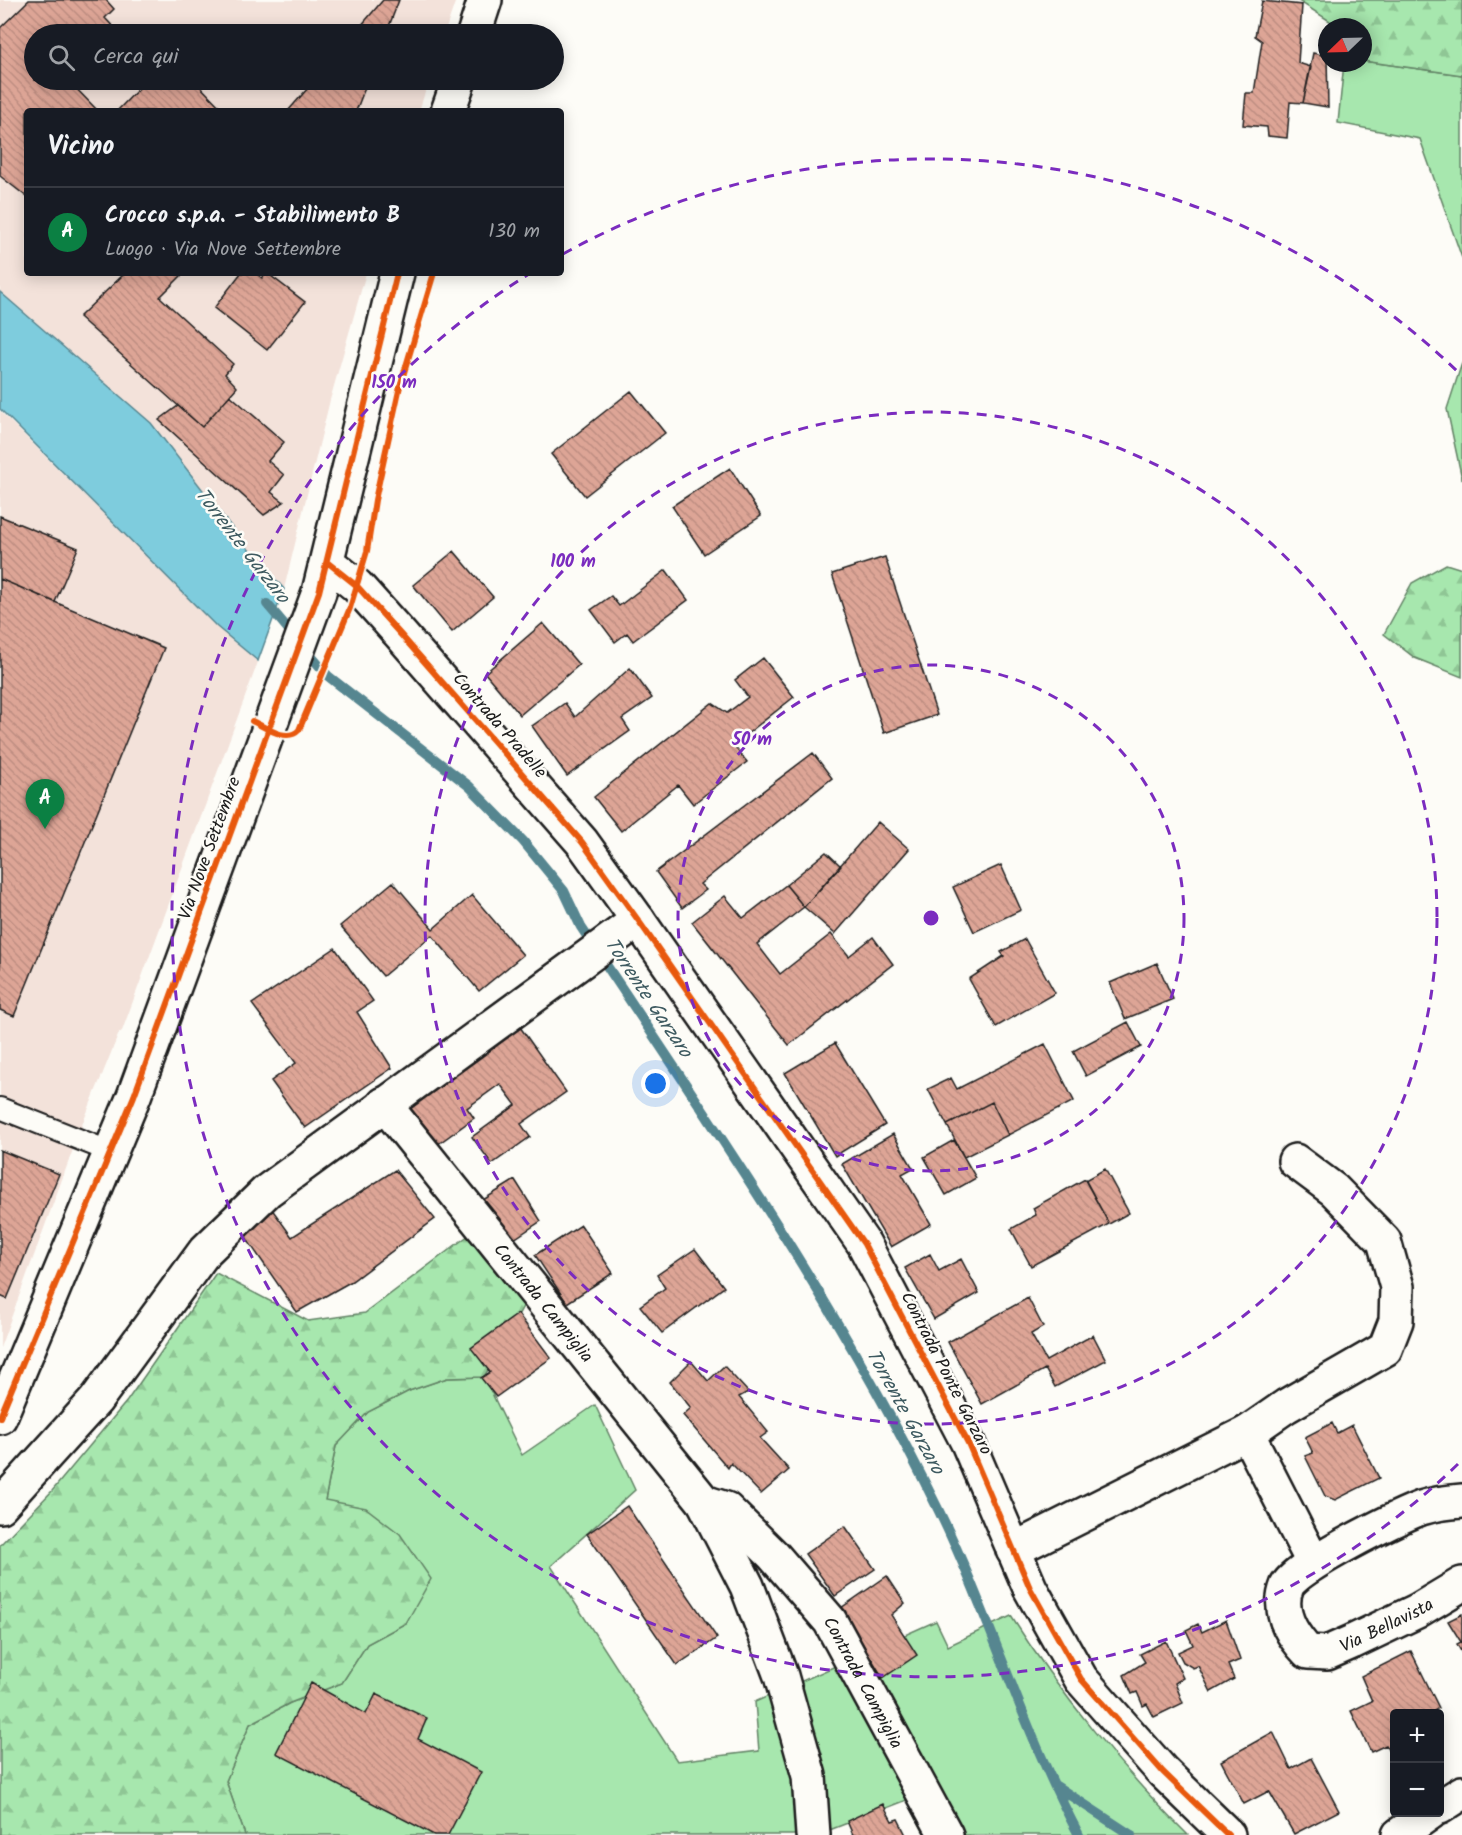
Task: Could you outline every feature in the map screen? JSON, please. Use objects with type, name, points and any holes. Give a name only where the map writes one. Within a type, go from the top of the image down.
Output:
[{"type":"street","points":[[477,24],[485,0]]},
{"type":"street","points":[[449,108],[455,90]]},
{"type":"street","name":"Via Nove Settembre","points":[[0,1417],[134,1096],[323,577],[396,276]]},
{"type":"street","name":"Contrada Pradelle","points":[[323,577],[357,586],[582,842],[638,920]]},
{"type":"street","points":[[0,1506],[96,1400],[206,1251],[267,1191],[638,920]]},
{"type":"street","name":"Contrada Ponte Garzaro","points":[[638,920],[864,1244],[968,1443],[1030,1588],[1081,1679],[1163,1772],[1228,1835]]},
{"type":"street","name":"Contrada Campiglia","points":[[384,1104],[704,1502],[747,1586],[781,1676],[809,1776],[813,1835]]},
{"type":"street","points":[[1013,1550],[1247,1433],[1286,1406],[1385,1349],[1396,1321],[1396,1287],[1384,1241],[1334,1190],[1295,1161]]},
{"type":"street","points":[[1247,1433],[1313,1562]]},
{"type":"street","name":"Via Bellavista","points":[[1462,1501],[1421,1508],[1313,1562],[1288,1584],[1282,1608],[1293,1636],[1308,1652],[1327,1653],[1417,1611],[1462,1584]]},
{"type":"street","name":"Contrada Campiglia","points":[[704,1502],[726,1509],[773,1555],[830,1621],[946,1835]]},
{"type":"street","points":[[1444,1804],[1462,1793]]},
{"type":"street","points":[[1399,1835],[1424,1817]]},
{"type":"lane","points":[[0,1108],[111,1152]]},
{"type":"shaded area","points":[[0,0],[456,0],[448,24],[24,24],[24,90],[426,90],[420,108],[24,108],[24,276],[365,276],[330,400],[284,589],[250,551],[151,423],[0,292]]},
{"type":"shaded area","points":[[0,411],[217,627],[258,662],[122,1031],[119,1033],[82,1125],[0,1348]]},
{"type":"green space","points":[[1297,0],[1462,0],[1462,75],[1372,62],[1372,18],[1325,18]]},
{"type":"green space","points":[[1372,62],[1462,75],[1462,258],[1420,139],[1338,123],[1343,72],[1372,72]]},
{"type":"green space","points":[[1462,363],[1462,479],[1447,409]]},
{"type":"green space","points":[[1446,564],[1462,569],[1462,677],[1415,658],[1384,634],[1412,583]]},
{"type":"green space","points":[[489,1220],[532,1290],[484,1377],[447,1378],[409,1391],[368,1412],[336,1446],[325,1500],[366,1508],[400,1534],[431,1579],[406,1623],[367,1644],[342,1683],[290,1703],[250,1724],[226,1781],[245,1835],[0,1835],[0,1545],[52,1491],[127,1401],[216,1273],[308,1321],[365,1313]]},
{"type":"green space","points":[[484,1377],[522,1455],[595,1405],[635,1490],[551,1566],[677,1761],[759,1751],[755,1702],[936,1621],[948,1646],[1011,1616],[1071,1702],[1140,1785],[1188,1835],[925,1835],[907,1800],[827,1831],[828,1835],[245,1835],[226,1781],[250,1724],[290,1703],[342,1683],[367,1644],[406,1623],[325,1500],[336,1446],[368,1412],[409,1391],[447,1378]]},
{"type":"water","points":[[0,292],[151,423],[250,551],[284,589],[258,661],[217,627],[0,409]]},
{"type":"building","points":[[29,0],[106,0],[114,9],[105,18],[111,24],[24,24],[24,90],[78,90],[95,108],[24,108],[24,195],[0,176],[0,28]]},
{"type":"building","points":[[383,0],[399,0],[390,24],[363,24]]},
{"type":"building","points":[[1262,1],[1302,5],[1298,63],[1311,67],[1303,103],[1290,102],[1287,138],[1268,136],[1267,127],[1243,125],[1246,93],[1254,93],[1262,41],[1255,36]]},
{"type":"building","points":[[1313,53],[1318,54],[1318,72],[1327,72],[1328,107],[1303,103]]},
{"type":"building","points":[[137,90],[204,90],[221,108],[120,108]]},
{"type":"building","points":[[306,90],[364,90],[357,108],[291,108]]},
{"type":"building","points":[[122,276],[181,276],[160,297],[233,364],[225,374],[237,387],[202,427],[79,317]]},
{"type":"building","points":[[239,276],[262,278],[271,276],[305,302],[267,350],[214,308]]},
{"type":"building","points":[[631,391],[665,433],[585,496],[551,454]]},
{"type":"building","points":[[230,395],[284,442],[268,461],[284,475],[271,492],[284,502],[264,515],[159,420],[178,406],[202,427]]},
{"type":"building","points":[[730,468],[761,516],[704,554],[672,506]]},
{"type":"building","points":[[0,516],[78,548],[55,602],[0,579]]},
{"type":"building","points":[[454,551],[493,597],[452,632],[413,585]]},
{"type":"building","points":[[885,557],[937,715],[884,733],[832,574]]},
{"type":"building","points":[[666,570],[688,600],[633,641],[627,633],[615,642],[591,610],[611,596],[619,606]]},
{"type":"building","points":[[0,579],[164,648],[14,1016],[0,1010]]},
{"type":"building","points":[[543,623],[579,665],[520,715],[485,673]]},
{"type":"building","points":[[763,658],[794,697],[733,745],[747,762],[693,804],[678,785],[621,831],[594,797],[712,703],[727,713],[748,697],[735,680]]},
{"type":"building","points":[[630,668],[652,698],[622,719],[630,731],[567,776],[532,726],[565,703],[575,717]]},
{"type":"building","points":[[813,753],[832,778],[700,884],[706,890],[682,908],[656,872]]},
{"type":"building","points":[[878,822],[909,849],[835,934],[804,907]]},
{"type":"building","points":[[826,852],[841,866],[804,907],[786,885]]},
{"type":"building","points":[[1001,865],[1021,910],[974,932],[953,887]]},
{"type":"building","points":[[393,882],[433,929],[472,895],[523,955],[479,991],[432,935],[383,976],[340,926]]},
{"type":"building","points":[[786,885],[804,907],[757,944],[780,974],[831,934],[849,956],[873,937],[893,964],[789,1045],[692,922],[725,896],[743,918]]},
{"type":"building","points":[[1025,939],[1055,993],[996,1027],[969,979],[1004,956],[1001,952]]},
{"type":"building","points":[[335,948],[373,1001],[357,1012],[392,1068],[305,1128],[271,1081],[296,1063],[252,1004]]},
{"type":"building","points":[[1157,963],[1173,999],[1125,1019],[1110,983]]},
{"type":"building","points":[[1128,1022],[1141,1047],[1086,1076],[1073,1051]]},
{"type":"building","points":[[520,1027],[566,1092],[521,1124],[530,1137],[492,1164],[472,1137],[516,1105],[500,1084],[467,1108],[474,1118],[434,1147],[406,1109]]},
{"type":"building","points":[[835,1043],[885,1125],[835,1156],[785,1073]]},
{"type":"building","points":[[1045,1044],[1074,1101],[1008,1135],[992,1102],[947,1125],[928,1089],[951,1078],[957,1089]]},
{"type":"building","points":[[992,1102],[1008,1135],[964,1157],[947,1125]]},
{"type":"building","points":[[893,1134],[913,1168],[902,1174],[931,1224],[891,1247],[842,1164]]},
{"type":"building","points":[[954,1140],[976,1178],[946,1195],[924,1157]]},
{"type":"building","points":[[0,1150],[59,1174],[7,1299],[0,1296]]},
{"type":"building","points":[[1105,1169],[1129,1213],[1109,1224],[1085,1180]]},
{"type":"building","points":[[395,1170],[435,1219],[352,1281],[297,1312],[240,1229],[269,1205],[292,1237]]},
{"type":"building","points":[[1085,1179],[1109,1224],[1031,1266],[1011,1229],[1036,1215],[1033,1208]]},
{"type":"building","points":[[515,1180],[541,1221],[505,1245],[478,1203]]},
{"type":"building","points":[[581,1225],[613,1273],[567,1303],[535,1255]]},
{"type":"building","points":[[695,1249],[724,1287],[662,1333],[640,1306],[665,1288],[657,1275]]},
{"type":"building","points":[[930,1254],[939,1271],[961,1259],[979,1293],[934,1319],[905,1268]]},
{"type":"building","points":[[1028,1298],[1043,1327],[1031,1334],[1046,1361],[1093,1335],[1106,1360],[1055,1387],[1045,1369],[982,1404],[948,1342]]},
{"type":"building","points":[[518,1314],[551,1358],[496,1397],[481,1378],[490,1372],[471,1348]]},
{"type":"building","points":[[691,1361],[708,1381],[724,1366],[748,1392],[739,1397],[768,1432],[760,1438],[789,1470],[761,1494],[731,1463],[728,1468],[683,1415],[691,1408],[670,1382]]},
{"type":"building","points":[[1332,1423],[1337,1433],[1352,1425],[1379,1478],[1335,1500],[1325,1496],[1305,1456],[1313,1453],[1305,1437]]},
{"type":"building","points":[[627,1506],[717,1638],[677,1665],[587,1534]]},
{"type":"building","points":[[845,1526],[875,1569],[835,1596],[805,1554]]},
{"type":"building","points":[[887,1576],[905,1603],[891,1615],[917,1655],[883,1678],[841,1608]]},
{"type":"building","points":[[1462,1614],[1462,1653],[1457,1644],[1461,1642],[1448,1621]]},
{"type":"building","points":[[1226,1620],[1240,1660],[1228,1665],[1234,1679],[1211,1692],[1198,1666],[1193,1668],[1183,1662],[1178,1652],[1193,1645],[1186,1630],[1198,1624],[1202,1632]]},
{"type":"building","points":[[1166,1641],[1183,1678],[1175,1683],[1183,1703],[1154,1717],[1147,1704],[1143,1706],[1137,1692],[1132,1694],[1124,1675],[1145,1662],[1140,1654]]},
{"type":"building","points":[[1411,1651],[1439,1708],[1390,1709],[1390,1753],[1386,1745],[1371,1752],[1351,1711],[1372,1701],[1361,1676]]},
{"type":"building","points":[[311,1683],[366,1714],[376,1694],[427,1718],[418,1739],[481,1772],[448,1835],[434,1835],[276,1753]]},
{"type":"building","points":[[1273,1732],[1291,1769],[1311,1758],[1339,1811],[1294,1834],[1269,1791],[1244,1804],[1221,1761]]},
{"type":"building","points":[[883,1804],[892,1821],[898,1819],[906,1835],[853,1835],[847,1821]]},
{"type":"waterway","name":"Torrente Garzaro","points":[[267,604],[328,676],[469,786],[523,841],[564,891],[581,927],[769,1212],[858,1358],[899,1433],[957,1549],[1023,1714],[1079,1835]]},
{"type":"waterway","points":[[1056,1786],[1131,1835]]},
{"type":"cycle path","points":[[0,1417],[134,1096],[319,592],[396,276]]},
{"type":"cycle path","points":[[252,721],[282,734],[294,734],[299,730],[350,608],[367,551],[375,500],[400,386],[433,276]]},
{"type":"cycle path","points":[[327,562],[357,586],[582,842],[638,920],[864,1244],[968,1443],[1030,1588],[1081,1679],[1163,1772],[1228,1835]]},
{"type":"place","name":"Crocco s.p.a. - Stabilimento B","points":[[45,829]]}]
